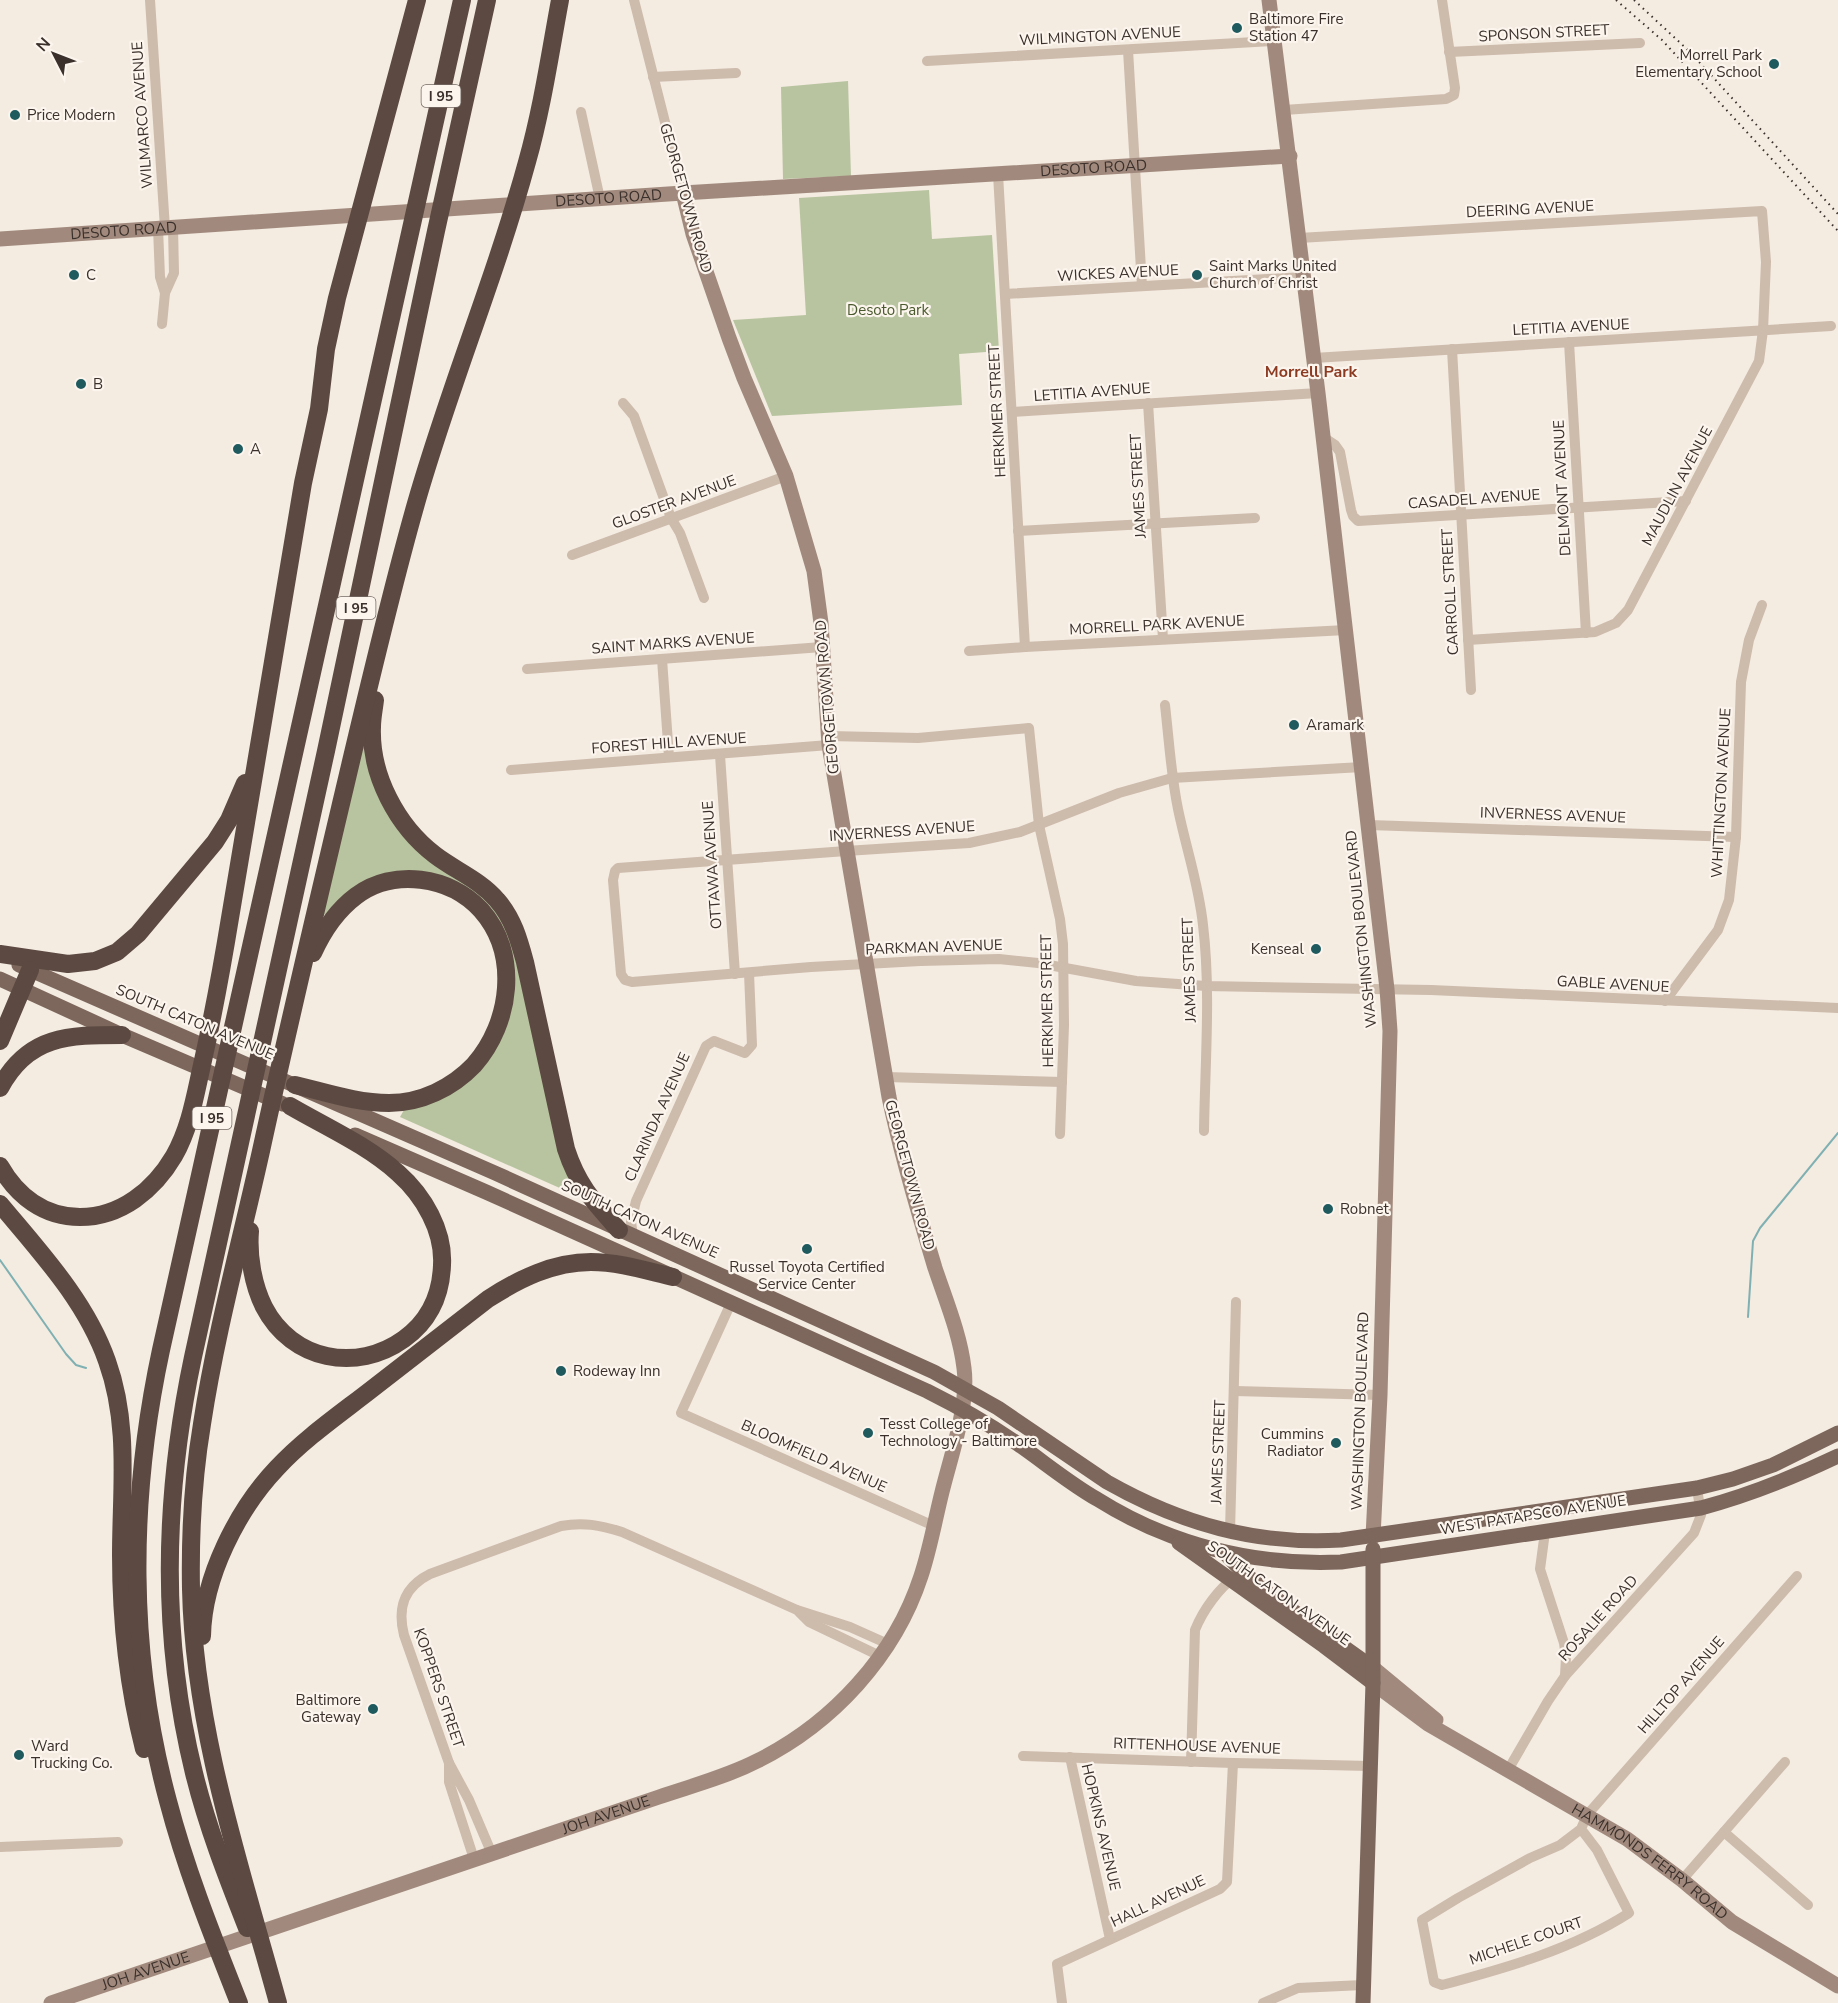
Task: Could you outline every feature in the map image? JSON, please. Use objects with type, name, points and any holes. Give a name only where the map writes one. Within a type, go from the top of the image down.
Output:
[{"type":"highway","points":[[0,1166],[15,1189],[33,1204],[63,1216],[99,1215],[116,1211],[148,1189],[162,1174],[184,1138],[210,1027],[224,951],[303,483],[319,409],[326,349],[352,237],[417,0]]},
{"type":"highway","name":"I 95","points":[[239,2003],[195,1888],[174,1822],[149,1714],[141,1652],[137,1586],[137,1522],[142,1458],[163,1338],[462,0]]},
{"type":"highway","name":"I 95","points":[[277,2003],[214,1840],[186,1740],[173,1652],[169,1588],[170,1525],[175,1464],[187,1386],[487,0]]},
{"type":"highway","points":[[277,2003],[218,1780],[204,1712],[193,1632],[192,1527],[202,1422],[292,1011],[366,695],[414,510],[439,427],[520,187],[535,126],[560,0]]},
{"type":"highway","points":[[414,510],[375,697],[372,729],[375,757],[382,783],[403,823],[418,840],[435,855],[484,886],[510,918],[525,962],[566,1149],[573,1171],[592,1200],[626,1233]]},
{"type":"highway","points":[[0,956],[62,964],[95,962],[117,952],[138,934],[200,862],[229,820],[248,776],[265,703]]},
{"type":"highway","points":[[292,1011],[310,960],[329,922],[358,894],[373,886],[393,880],[433,881],[450,887],[467,898],[480,909],[492,925],[504,960],[507,979],[505,1001],[494,1037],[469,1070],[451,1085],[433,1094],[408,1101],[389,1103],[368,1101],[295,1085]]},
{"type":"highway","points":[[0,1041],[30,970]]},
{"type":"highway","points":[[0,1088],[25,1055],[49,1041],[72,1036],[122,1035]]},
{"type":"highway","points":[[254,1180],[250,1236],[251,1262],[256,1285],[264,1307],[276,1325],[291,1340],[311,1351],[331,1358],[354,1359],[373,1356],[392,1348],[412,1334],[427,1317],[437,1298],[442,1277],[440,1238],[427,1209],[400,1174],[381,1159],[290,1106]]},
{"type":"highway","points":[[0,1204],[46,1259],[83,1311],[107,1360],[115,1386],[124,1454],[121,1553],[123,1618],[136,1717],[167,1825],[227,1973]]},
{"type":"highway","points":[[204,1712],[201,1670],[202,1631],[214,1574],[227,1541],[257,1492],[298,1448],[488,1299],[510,1284],[534,1273],[563,1265],[591,1262],[634,1268],[673,1277]]},
{"type":"main road","name":"SOUTH CATON AVENUE","points":[[0,956],[626,1233],[966,1389],[1124,1492],[1172,1514],[1230,1532],[1225,1553],[1236,1576],[1373,1683]]},
{"type":"main road","name":"SOUTH CATON AVENUE","points":[[0,979],[122,1035],[486,1192],[927,1391],[962,1408],[1014,1441],[1096,1499],[1138,1522],[1225,1553]]},
{"type":"main road","name":"WEST PATAPSCO AVENUE","points":[[1230,1532],[1289,1541],[1373,1537],[1697,1488],[1733,1479],[1773,1465],[1838,1432]]},
{"type":"main road","name":"WEST PATAPSCO AVENUE","points":[[1225,1553],[1260,1559],[1316,1563],[1373,1558],[1701,1508],[1779,1484],[1838,1456]]},
{"type":"main road","name":"SOUTH CATON AVENUE","points":[[1164,1533],[1268,1593],[1372,1667]]},
{"type":"main road","name":"WASHINGTON BOULEVARD","points":[[1363,2003],[1373,1683],[1373,1537]]},
{"type":"street","name":"WILMARCO AVENUE","points":[[150,0],[165,228],[174,273],[165,293],[162,324]]},
{"type":"street","name":"GEORGETOWN ROAD","points":[[634,0],[693,234],[744,378],[786,476],[814,571],[829,741],[886,1077],[898,1138],[961,1350],[966,1389],[962,1408]]},
{"type":"street","name":"WASHINGTON BOULEVARD","points":[[1269,0],[1290,156],[1369,825],[1390,1031],[1380,1395],[1373,1537]]},
{"type":"street","points":[[1284,110],[1446,99],[1454,95],[1455,88],[1442,0]]},
{"type":"street","name":"WILMINGTON AVENUE","points":[[927,61],[1274,42]]},
{"type":"street","name":"SPONSON STREET","points":[[1449,52],[1640,43]]},
{"type":"street","points":[[1128,50],[1142,286]]},
{"type":"street","points":[[653,77],[736,74]]},
{"type":"street","points":[[581,112],[600,199]]},
{"type":"street","name":"DESOTO ROAD","points":[[0,239],[683,193],[1290,156]]},
{"type":"street","name":"HERKIMER STREET","points":[[998,174],[1025,647]]},
{"type":"street","name":"DEERING AVENUE","points":[[1299,238],[1762,211]]},
{"type":"street","name":"MAUDLIN AVENUE","points":[[1468,640],[1586,633],[1616,623],[1628,610],[1755,370],[1761,352],[1766,262],[1762,211]]},
{"type":"street","name":"WILMARCO AVENUE","points":[[165,228],[160,277],[165,293]]},
{"type":"street","name":"WICKES AVENUE","points":[[1005,294],[1304,277]]},
{"type":"street","name":"LETITIA AVENUE","points":[[1314,358],[1831,326]]},
{"type":"street","name":"DELMONT AVENUE","points":[[1569,342],[1586,633]]},
{"type":"street","name":"CARROLL STREET","points":[[1452,349],[1471,690]]},
{"type":"street","name":"LETITIA AVENUE","points":[[1012,412],[1318,393]]},
{"type":"street","points":[[623,403],[634,416],[671,519],[680,533],[704,598]]},
{"type":"street","name":"JAMES STREET","points":[[1148,403],[1163,639]]},
{"type":"street","name":"CASADEL AVENUE","points":[[1323,437],[1335,445],[1340,452],[1351,510],[1358,521],[1686,501]]},
{"type":"street","name":"GLOSTER AVENUE","points":[[572,555],[786,476]]},
{"type":"street","points":[[1018,531],[1255,518]]},
{"type":"street","name":"WHITTINGTON AVENUE","points":[[1665,1001],[1710,942],[1723,920],[1732,880],[1736,837],[1742,671],[1749,640],[1762,605]]},
{"type":"street","name":"MORRELL PARK AVENUE","points":[[969,651],[1346,630]]},
{"type":"street","name":"SAINT MARKS AVENUE","points":[[527,669],[822,647]]},
{"type":"street","points":[[662,659],[669,757]]},
{"type":"street","name":"JAMES STREET","points":[[1166,705],[1172,778],[1201,903],[1206,957],[1204,1131]]},
{"type":"street","name":"HERKIMER STREET","points":[[1029,728],[1039,825],[1060,919],[1064,968],[1060,1134]]},
{"type":"street","name":"FOREST HILL AVENUE","points":[[510,770],[720,754],[829,741],[918,738],[1029,728]]},
{"type":"street","name":"OTTAWA AVENUE","points":[[720,754],[735,974]]},
{"type":"street","name":"INVERNESS AVENUE","points":[[625,980],[621,974],[613,880],[615,871],[622,867],[969,843],[1020,832],[1119,793],[1172,778],[1362,767]]},
{"type":"street","name":"INVERNESS AVENUE","points":[[1369,825],[1736,837]]},
{"type":"street","name":"PARKMAN AVENUE","points":[[625,980],[632,982],[867,964],[992,959],[1013,960],[1136,981],[1206,986],[1387,989]]},
{"type":"street","name":"CLARINDA AVENUE","points":[[626,1233],[632,1222],[636,1201],[706,1046],[714,1041],[741,1053],[750,1049],[753,1040],[749,973]]},
{"type":"street","name":"GABLE AVENUE","points":[[1387,989],[1838,1008]]},
{"type":"street","points":[[886,1077],[1062,1082]]},
{"type":"street","name":"JAMES STREET","points":[[1230,1532],[1236,1302]]},
{"type":"street","name":"BLOOMFIELD AVENUE","points":[[730,1303],[681,1413],[934,1526]]},
{"type":"street","points":[[1235,1391],[1380,1395]]},
{"type":"street","name":"JOH AVENUE","points":[[51,2003],[709,1780],[755,1762],[790,1743],[841,1702],[884,1650],[917,1586],[962,1408]]},
{"type":"street","points":[[1697,1488],[1701,1508]]},
{"type":"street","name":"ROSALIE ROAD","points":[[1508,1770],[1565,1676],[1694,1533],[1699,1524],[1701,1508]]},
{"type":"street","name":"KOPPERS STREET","points":[[492,1854],[469,1800],[449,1763],[401,1622],[404,1600],[418,1580],[552,1530],[577,1524],[604,1526],[797,1610],[850,1626],[884,1650]]},
{"type":"street","points":[[1545,1532],[1540,1569],[1564,1643],[1565,1676]]},
{"type":"street","name":"HILLTOP AVENUE","points":[[1587,1815],[1797,1575]]},
{"type":"street","points":[[1191,1762],[1195,1630],[1222,1587],[1236,1576]]},
{"type":"street","name":"HAMMONDS FERRY ROAD","points":[[1372,1667],[1458,1740]]},
{"type":"street","name":"HAMMONDS FERRY ROAD","points":[[1373,1683],[1407,1710],[1627,1839],[1682,1880],[1732,1922],[1838,1986]]},
{"type":"street","name":"RITTENHOUSE AVENUE","points":[[1023,1756],[1370,1766]]},
{"type":"street","name":"HOPKINS AVENUE","points":[[1070,1757],[1110,1939]]},
{"type":"street","points":[[1682,1880],[1785,1762]]},
{"type":"street","name":"KOPPERS STREET","points":[[449,1763],[449,1782],[474,1859]]},
{"type":"street","name":"HALL AVENUE","points":[[1062,2003],[1057,1964],[1220,1889],[1227,1882],[1233,1763]]},
{"type":"street","points":[[1581,1830],[1587,1815]]},
{"type":"street","name":"MICHELE COURT","points":[[1581,1830],[1597,1850],[1629,1913],[1603,1930],[1503,1969],[1442,1984],[1434,1982],[1422,1920],[1530,1858],[1560,1845],[1581,1830]]},
{"type":"street","points":[[1724,1832],[1808,1905]]},
{"type":"street","points":[[0,1847],[118,1842]]},
{"type":"street","points":[[1263,2003],[1298,1988],[1363,1985]]},
{"type":"green space","points":[[848,81],[851,176],[783,179],[781,87]]},
{"type":"green space","name":"Desoto Park","points":[[929,190],[932,239],[992,235],[999,351],[959,354],[962,405],[772,416],[733,320],[806,315],[799,198]]},
{"type":"green space","points":[[365,735],[383,798],[485,895],[512,937],[574,1185],[571,1193],[400,1117],[404,1110],[496,1048],[499,926],[421,872],[321,916]]},
{"type":"waterway","points":[[1748,1317],[1753,1241],[1760,1228],[1838,1133]]},
{"type":"waterway","points":[[0,1260],[66,1354],[76,1365],[86,1368]]},
{"type":"railway","points":[[1616,0],[1662,40],[1838,231]]},
{"type":"railway","points":[[1634,0],[1689,51],[1838,214]]},
{"type":"place","name":"Baltimore Fire Station 47","points":[[1237,28]]},
{"type":"place","name":"Morrell Park Elementary School","points":[[1774,64]]},
{"type":"place","name":"Price Modern","points":[[15,115]]},
{"type":"place","name":"C","points":[[74,275]]},
{"type":"place","name":"Saint Marks United Church of Christ","points":[[1197,275]]},
{"type":"place","name":"B","points":[[81,384]]},
{"type":"place","name":"A","points":[[238,449]]},
{"type":"place","name":"Aramark","points":[[1294,725]]},
{"type":"place","name":"Kenseal","points":[[1316,949]]},
{"type":"place","name":"Robnet","points":[[1328,1209]]},
{"type":"place","name":"Russel Toyota Certified Service Center","points":[[807,1249]]},
{"type":"place","name":"Rodeway Inn","points":[[561,1371]]},
{"type":"place","name":"Tesst College of Technology - Baltimore","points":[[868,1433]]},
{"type":"place","name":"Cummins Radiator","points":[[1336,1443]]},
{"type":"place","name":"Baltimore Gateway","points":[[373,1709]]},
{"type":"place","name":"Ward Trucking Co.","points":[[19,1755]]},
{"type":"district","name":"Morrell Park","points":[[1311,371]]}]
